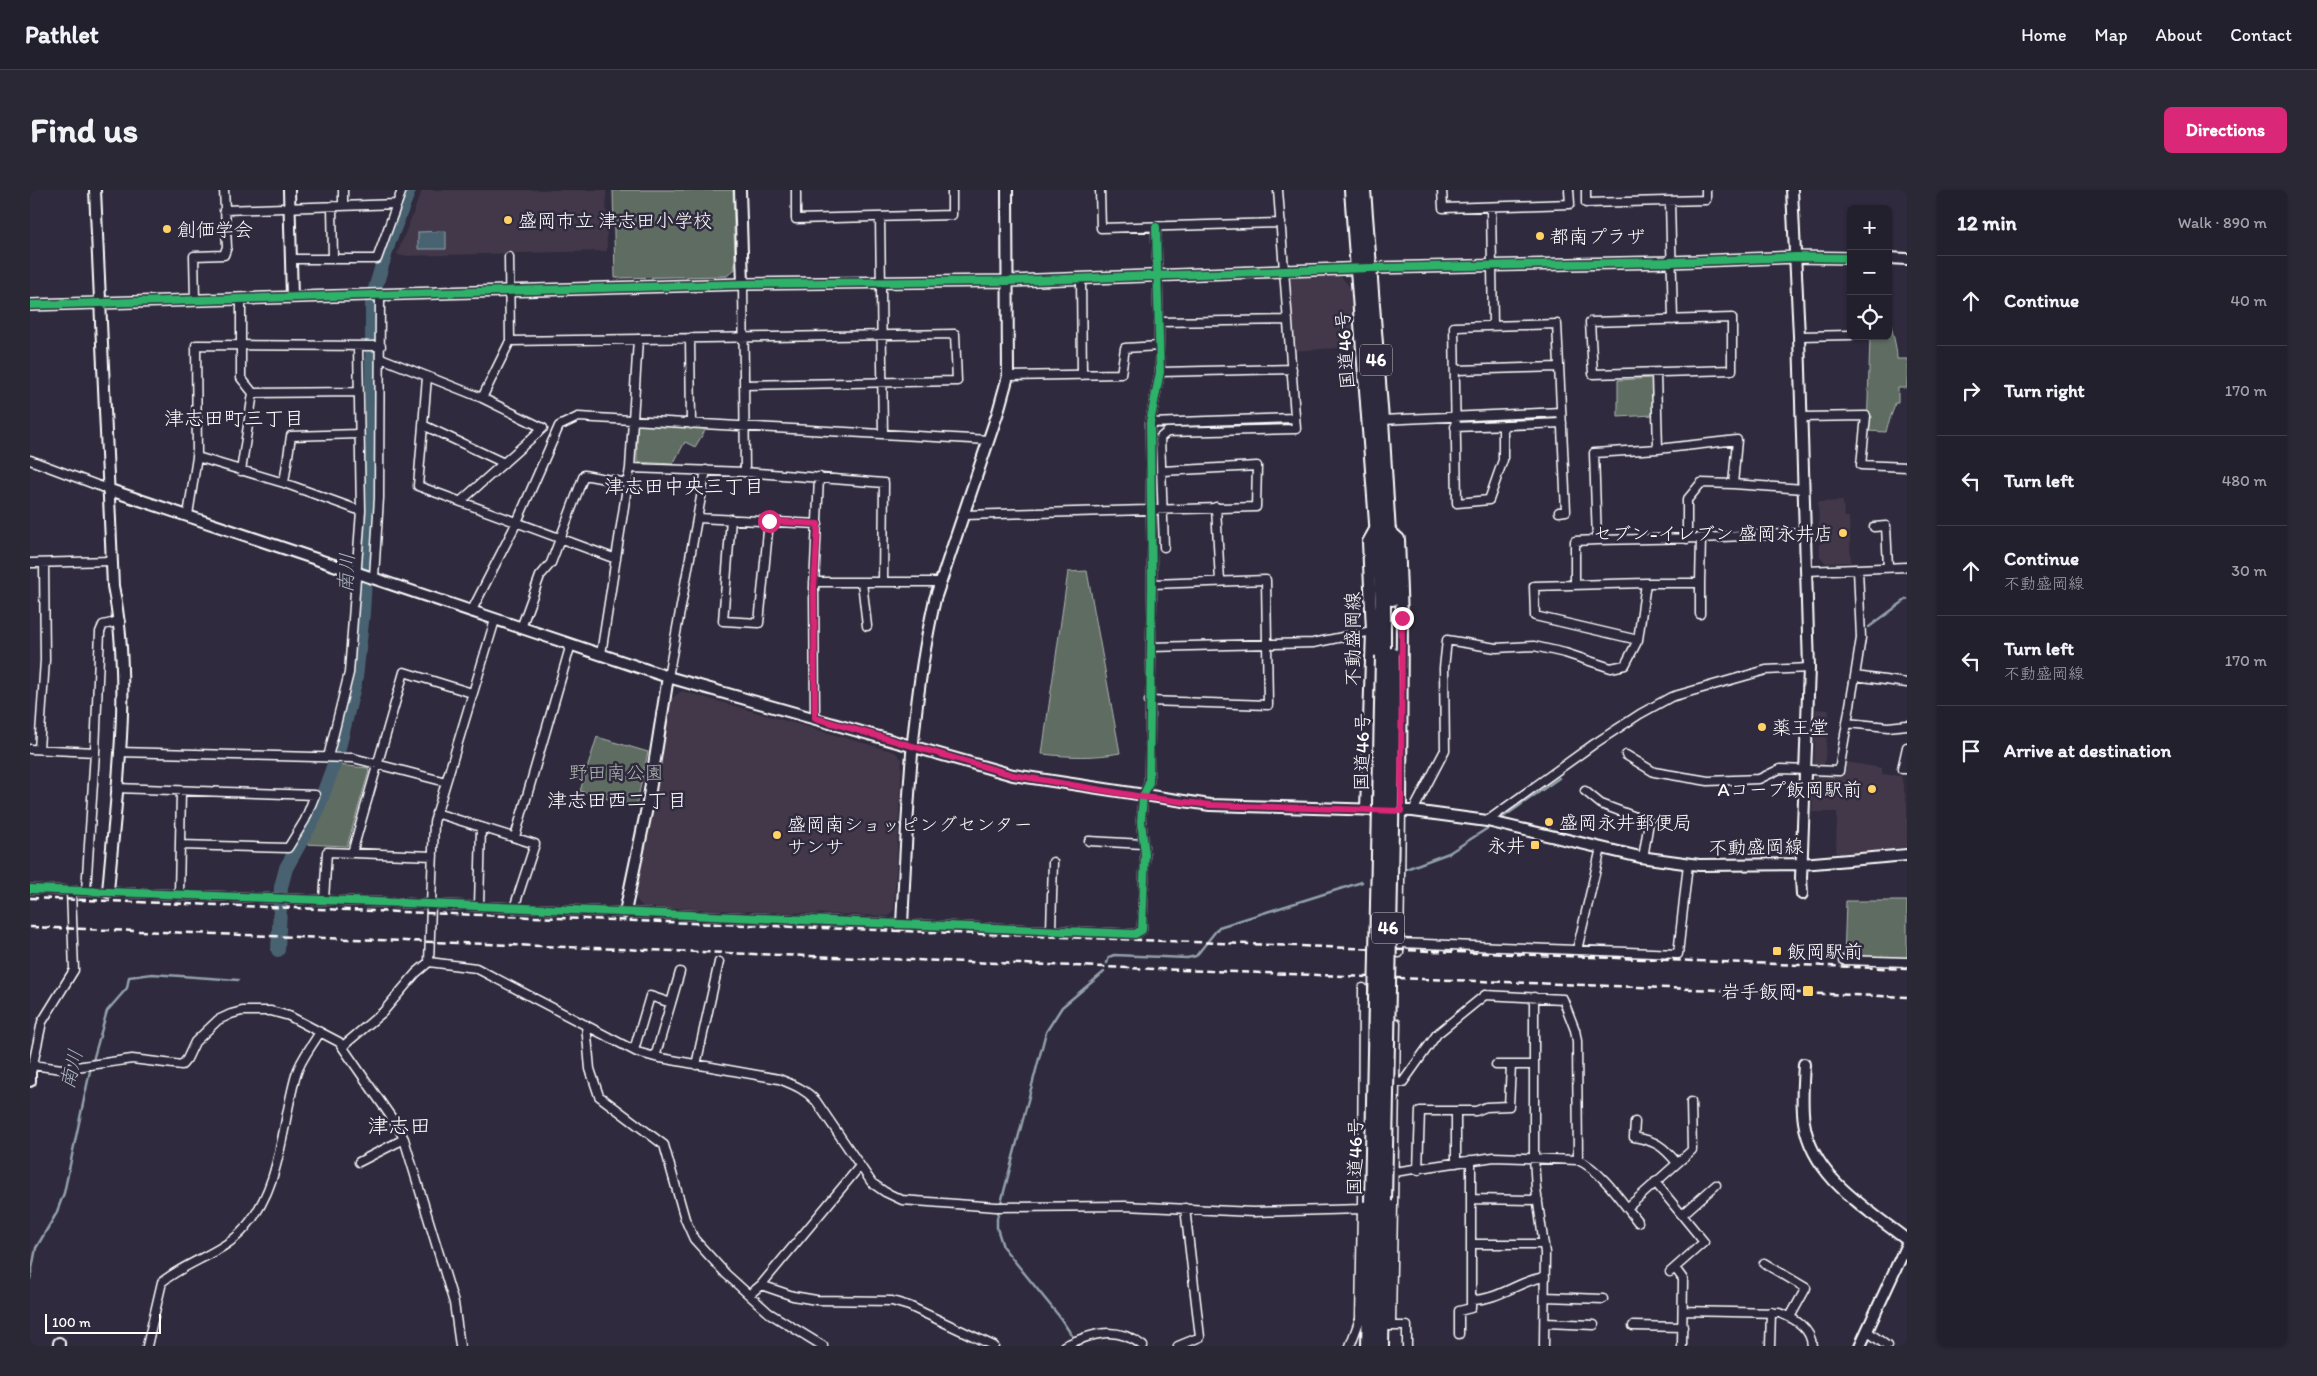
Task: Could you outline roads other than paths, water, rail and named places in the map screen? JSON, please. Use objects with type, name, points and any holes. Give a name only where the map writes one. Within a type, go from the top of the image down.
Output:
[{"type":"highway","name":"国道46号","points":[[1352,190],[1364,268],[1381,420],[1388,656],[1393,720],[1373,1204],[1381,1346]]},
{"type":"highway","name":"国道46号","points":[[1363,190],[1364,268],[1383,528]]},
{"type":"highway","name":"国道46号","points":[[1370,1346],[1380,1325]]},
{"type":"street","points":[[95,190],[102,303],[113,586],[120,621],[119,752],[108,892]]},
{"type":"street","points":[[195,299],[194,256],[224,255],[226,247],[224,190]]},
{"type":"street","points":[[289,190],[292,297]]},
{"type":"street","points":[[342,190],[343,205]]},
{"type":"street","points":[[291,259],[377,259],[402,190]]},
{"type":"street","points":[[740,190],[745,472]]},
{"type":"street","points":[[796,190],[796,219],[952,215],[952,190]]},
{"type":"street","points":[[902,924],[911,747],[919,681],[931,620],[941,582],[989,440],[1008,376],[1006,190]]},
{"type":"street","points":[[1100,190],[1101,228],[1281,223]]},
{"type":"street","points":[[1164,547],[1160,438],[1166,432],[1296,428],[1278,190]]},
{"type":"street","points":[[1442,190],[1443,208],[1491,208],[1570,204],[1569,190]]},
{"type":"street","points":[[1586,190],[1586,203],[1706,200],[1706,190]]},
{"type":"street","points":[[1792,190],[1802,417],[1809,668],[1802,894]]},
{"type":"street","points":[[1670,202],[1673,320]]},
{"type":"street","points":[[224,210],[396,204]]},
{"type":"street","points":[[332,206],[332,258]]},
{"type":"street","points":[[1491,208],[1493,325]]},
{"type":"street","points":[[880,217],[883,434]]},
{"type":"street","points":[[30,889],[1135,934],[1142,930],[1146,854],[1141,821],[1143,797],[1149,783],[1152,584],[1150,423],[1160,372],[1156,227]]},
{"type":"street","points":[[482,398],[510,341],[509,257]]},
{"type":"street","points":[[30,305],[743,284],[881,283],[1285,270],[1671,262],[1796,257],[1847,258]]},
{"type":"street","points":[[1892,259],[1907,262]]},
{"type":"street","points":[[1081,278],[1082,375]]},
{"type":"street","points":[[374,578],[379,498],[380,294]]},
{"type":"street","points":[[241,298],[241,378],[253,393],[241,471]]},
{"type":"street","points":[[1732,318],[1732,370],[1656,374],[1593,374],[1590,322],[1732,318]]},
{"type":"street","points":[[1159,322],[1288,320]]},
{"type":"street","points":[[1503,426],[1503,460],[1489,500],[1457,503],[1454,327],[1557,324],[1566,511],[1559,512]]},
{"type":"street","points":[[510,341],[955,334],[957,382],[744,385]]},
{"type":"street","points":[[1799,336],[1847,335]]},
{"type":"street","points":[[690,338],[690,424]]},
{"type":"street","points":[[601,654],[630,468],[638,339]]},
{"type":"street","points":[[188,515],[197,457],[196,345],[381,346]]},
{"type":"street","points":[[328,757],[348,673],[361,511],[358,346]]},
{"type":"street","points":[[1008,376],[1121,374],[1125,348],[1159,346]]},
{"type":"street","points":[[381,358],[482,398],[543,428],[461,500]]},
{"type":"street","points":[[1456,370],[1558,367]]},
{"type":"street","points":[[1160,372],[1292,369]]},
{"type":"street","points":[[1656,374],[1658,448]]},
{"type":"street","points":[[427,377],[418,486],[461,500],[616,559]]},
{"type":"street","points":[[253,393],[359,392]]},
{"type":"street","points":[[1381,420],[1561,412]]},
{"type":"street","points":[[1802,417],[1866,416],[1861,465],[1907,467]]},
{"type":"street","points":[[471,612],[517,522],[558,426],[578,417],[989,440]]},
{"type":"street","points":[[1150,423],[1295,418]]},
{"type":"street","points":[[1455,427],[1562,424]]},
{"type":"street","points":[[423,425],[504,462]]},
{"type":"street","points":[[284,483],[291,436],[359,434]]},
{"type":"street","points":[[1597,540],[1594,453],[1737,440],[1733,484]]},
{"type":"street","points":[[197,457],[284,483],[361,511]]},
{"type":"street","points":[[30,460],[110,490],[668,677],[1013,775],[1143,797],[1210,805],[1366,809]]},
{"type":"street","points":[[964,515],[1152,508],[1256,507],[1257,466],[1162,470]]},
{"type":"street","points":[[630,468],[745,472],[884,483],[884,582]]},
{"type":"street","points":[[625,912],[648,802],[668,677],[706,470]]},
{"type":"street","points":[[521,628],[540,576],[551,564],[584,475],[627,483]]},
{"type":"street","points":[[815,718],[814,582],[819,477]]},
{"type":"street","points":[[1687,538],[1687,500],[1701,483],[1804,489]]},
{"type":"street","points":[[1216,507],[1220,582]]},
{"type":"street","points":[[698,518],[818,524]]},
{"type":"street","points":[[730,519],[723,621],[759,623],[769,521]]},
{"type":"street","points":[[1874,527],[1886,526],[1888,568]]},
{"type":"street","points":[[1383,528],[1399,539],[1402,606],[1399,952]]},
{"type":"street","name":"不動盛岡線","points":[[1383,528],[1368,542],[1372,631],[1366,809],[1414,812],[1488,821],[1643,858],[1688,864],[1802,864],[1907,855]]},
{"type":"street","points":[[1575,585],[1575,541],[1805,533]]},
{"type":"street","points":[[1700,614],[1701,538]]},
{"type":"street","points":[[30,563],[112,561]]},
{"type":"street","points":[[39,749],[45,660],[44,566]]},
{"type":"street","points":[[1806,571],[1907,567]]},
{"type":"street","points":[[1626,755],[1654,772],[1708,781],[1759,780],[1780,770],[1839,771],[1861,638],[1858,569]]},
{"type":"street","points":[[1149,702],[1268,705],[1266,580],[1152,584]]},
{"type":"street","points":[[814,582],[941,582]]},
{"type":"street","points":[[862,582],[867,626]]},
{"type":"street","points":[[1638,640],[1535,616],[1534,586],[1700,583]]},
{"type":"street","points":[[1414,812],[1444,750],[1444,668],[1447,640],[1496,648],[1534,646],[1565,653],[1611,668],[1625,665],[1638,640],[1646,584]]},
{"type":"street","points":[[429,962],[434,822],[494,620]]},
{"type":"street","points":[[86,891],[100,632],[102,625],[120,621]]},
{"type":"street","points":[[1151,648],[1313,643],[1372,631]]},
{"type":"street","points":[[514,838],[571,644]]},
{"type":"street","points":[[1488,821],[1594,744],[1671,697],[1766,670],[1809,668]]},
{"type":"street","points":[[352,853],[404,672],[472,693]]},
{"type":"street","points":[[1855,676],[1907,683]]},
{"type":"street","points":[[1847,723],[1888,727],[1907,725]]},
{"type":"street","points":[[1907,747],[1902,769],[1907,769]]},
{"type":"street","points":[[30,749],[95,752]]},
{"type":"street","points":[[119,752],[353,758],[446,782]]},
{"type":"street","points":[[116,788],[315,795],[305,820],[288,848],[180,845]]},
{"type":"street","points":[[179,895],[181,791]]},
{"type":"street","points":[[1585,792],[1601,804],[1649,822],[1643,858]]},
{"type":"street","points":[[436,813],[535,844],[514,908]]},
{"type":"street","points":[[479,906],[480,827]]},
{"type":"street","points":[[1089,841],[1143,844]]},
{"type":"street","points":[[1577,950],[1601,848]]},
{"type":"street","points":[[324,900],[327,852],[433,856]]},
{"type":"street","points":[[1051,930],[1053,862]]},
{"type":"street","points":[[1399,943],[1678,954],[1688,864]]},
{"type":"street","points":[[71,891],[74,970],[42,1022],[31,1072],[132,1059],[182,1065],[187,1059],[194,1042],[218,1020],[242,1011],[271,1011],[289,1016],[343,1046],[398,1127],[404,1139],[454,1303],[460,1346]]},
{"type":"street","points":[[1843,960],[1907,962]]},
{"type":"street","points":[[343,1046],[383,1012],[416,972],[429,962],[476,968],[634,1050],[655,1057],[779,1080],[808,1092],[872,1183],[902,1200],[999,1207],[1125,1206],[1253,1212],[1373,1204]]},
{"type":"street","points":[[696,1065],[720,962]]},
{"type":"street","points":[[655,1057],[680,972]]},
{"type":"street","points":[[1350,1346],[1360,1319],[1373,1204],[1363,988]]},
{"type":"street","points":[[1394,1084],[1403,1082],[1437,1034],[1485,995],[1563,999],[1575,1030],[1578,1160]]},
{"type":"street","points":[[634,1050],[650,996],[671,1003]]},
{"type":"street","points":[[1534,997],[1534,1158],[1544,1244],[1544,1346]]},
{"type":"street","points":[[1380,1325],[1394,1172],[1396,1023]]},
{"type":"street","points":[[586,1025],[590,1069],[598,1096],[664,1145],[685,1219],[694,1240],[726,1274],[769,1313],[823,1346]]},
{"type":"street","points":[[147,1346],[162,1282],[170,1275],[228,1242],[244,1230],[257,1212],[269,1190],[277,1165],[296,1075],[320,1032]]},
{"type":"street","points":[[1804,1064],[1804,1121],[1811,1146],[1817,1158],[1838,1184],[1907,1240]]},
{"type":"street","points":[[1496,1065],[1534,1065]]},
{"type":"street","points":[[1418,1170],[1420,1110],[1456,1111],[1509,1106],[1511,1065]]},
{"type":"street","points":[[1627,1208],[1692,1150],[1692,1102]]},
{"type":"street","points":[[1456,1111],[1456,1163]]},
{"type":"street","points":[[1636,1122],[1634,1137],[1653,1141],[1667,1151],[1677,1163]]},
{"type":"street","points":[[359,1162],[404,1139]]},
{"type":"street","points":[[1394,1172],[1494,1158],[1578,1160],[1592,1168],[1638,1222]]},
{"type":"street","points":[[1458,1334],[1459,1311],[1470,1309],[1471,1300],[1471,1160]]},
{"type":"street","points":[[749,1295],[761,1284],[860,1166]]},
{"type":"street","points":[[1655,1182],[1704,1242],[1673,1270],[1683,1280],[1682,1346]]},
{"type":"street","points":[[1682,1215],[1716,1185]]},
{"type":"street","points":[[1471,1199],[1538,1200]]},
{"type":"street","points":[[1178,1346],[1200,1338],[1185,1208]]},
{"type":"street","points":[[1471,1244],[1544,1244]]},
{"type":"street","points":[[1860,1346],[1907,1244]]},
{"type":"street","points":[[1764,1263],[1806,1288],[1790,1318]]},
{"type":"street","points":[[1471,1300],[1488,1300],[1533,1280],[1545,1277]]},
{"type":"street","points":[[761,1284],[793,1296],[816,1300],[892,1301],[909,1306],[994,1346]]},
{"type":"street","points":[[1545,1297],[1603,1299]]},
{"type":"street","points":[[1683,1311],[1771,1312],[1790,1318],[1804,1327],[1812,1339],[1812,1346]]},
{"type":"street","points":[[1770,1346],[1771,1312]]},
{"type":"street","points":[[1544,1323],[1594,1325]]},
{"type":"street","points":[[1355,1334],[1380,1325],[1407,1326],[1407,1346]]},
{"type":"street","points":[[1633,1326],[1683,1327]]},
{"type":"street","points":[[1867,1330],[1887,1346]]},
{"type":"street","points":[[1064,1346],[1096,1334],[1119,1333],[1132,1337],[1143,1346]]},
{"type":"water","points":[[446,231],[446,249],[418,249],[418,232]]},
{"type":"waterway","name":"南川","points":[[278,950],[281,887],[286,868],[315,816],[337,756],[356,678],[363,613],[372,461],[372,299],[389,242],[409,190]]},
{"type":"waterway","points":[[1869,627],[1907,599]]},
{"type":"waterway","points":[[1499,820],[1559,778]]},
{"type":"waterway","points":[[1406,869],[1449,853],[1491,826]]},
{"type":"waterway","points":[[1107,963],[1109,957],[1114,955],[1187,958],[1196,956],[1219,927],[1362,882]]},
{"type":"waterway","points":[[1079,1346],[1059,1316],[1003,1247],[997,1228],[997,1218],[1046,1032],[1062,1007],[1104,972]]},
{"type":"waterway","name":"南川","points":[[30,1279],[36,1248],[56,1214],[64,1193],[90,1071],[107,1011],[127,988],[129,977],[152,974],[238,980]]},
{"type":"railway","points":[[30,898],[1907,969]]},
{"type":"railway","points":[[30,927],[1907,997]]},
{"type":"place","name":"盛岡市立 津志田小学校","points":[[508,220]]},
{"type":"place","name":"創価学会","points":[[167,229]]},
{"type":"place","name":"都南プラザ","points":[[1540,236]]},
{"type":"place","name":"セブン-イレブン 盛岡永井店","points":[[1843,533]]},
{"type":"place","name":"薬王堂","points":[[1762,727]]},
{"type":"place","name":"Aコープ飯岡駅前","points":[[1872,789]]},
{"type":"place","name":"盛岡永井郵便局","points":[[1549,822]]},
{"type":"place","name":"盛岡南ショッピングセンター サンサ","points":[[777,835]]},
{"type":"place","name":"永井","points":[[1535,845]]},
{"type":"place","name":"飯岡駅前","points":[[1777,951]]},
{"type":"place","name":"岩手飯岡","points":[[1808,991]]},
{"type":"district","name":"津志田町三丁目","points":[[234,418]]},
{"type":"district","name":"津志田中央三丁目","points":[[684,486]]},
{"type":"district","name":"津志田西二丁目","points":[[617,800]]},
{"type":"district","name":"津志田","points":[[399,1125]]},
{"type":"park label","name":"野田南公園","points":[[616,772]]}]
